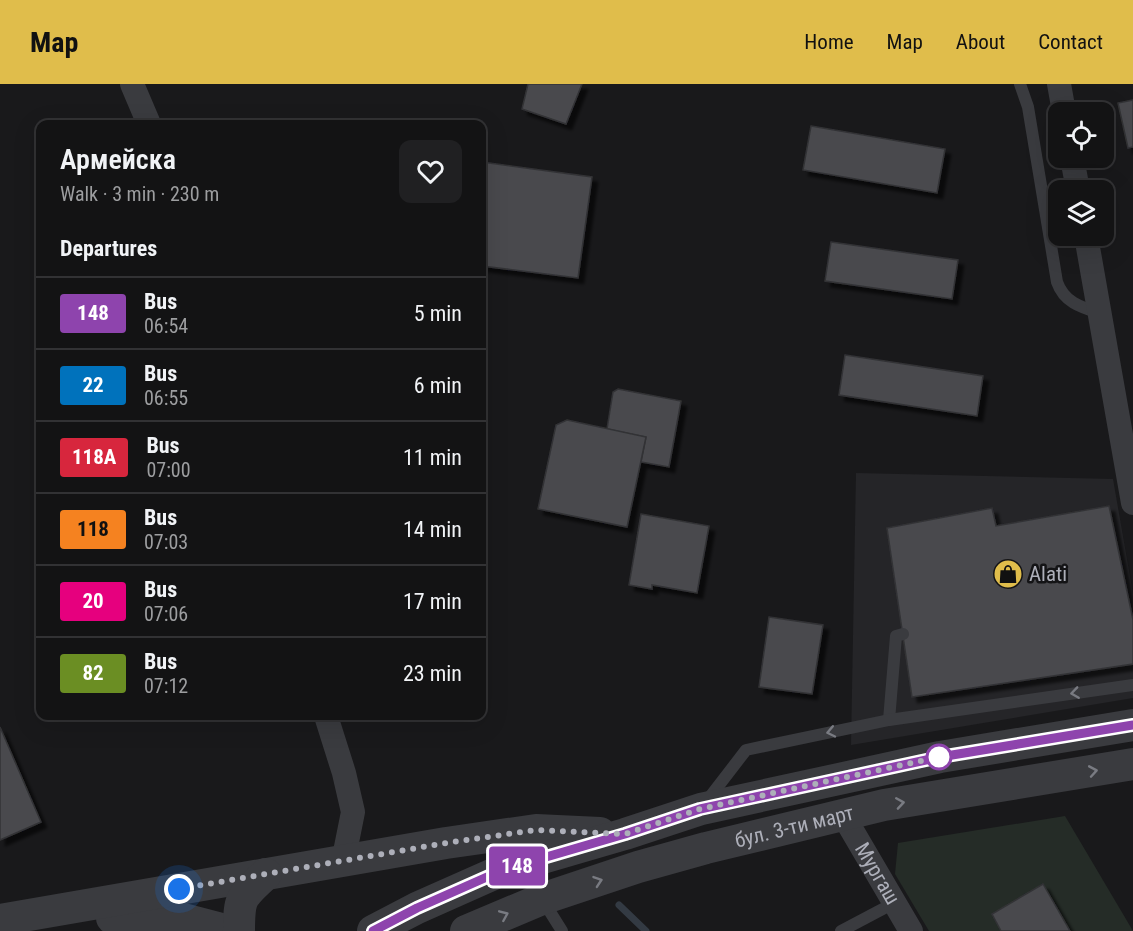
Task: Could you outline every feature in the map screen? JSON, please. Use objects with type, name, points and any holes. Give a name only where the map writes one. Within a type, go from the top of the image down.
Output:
[{"type":"street","points":[[132,84],[147,120]]},
{"type":"street","points":[[1059,84],[1062,102]]},
{"type":"street","points":[[1088,246],[1133,503]]},
{"type":"street","points":[[327,720],[344,773],[353,812],[343,862]]},
{"type":"street","name":"бул. 3-ти март","points":[[373,931],[417,908],[505,869],[625,834],[700,809],[940,757],[1133,725]]},
{"type":"street","name":"бул. 3-ти март","points":[[466,931],[542,899],[638,867],[706,848],[884,805],[1133,764]]},
{"type":"street","points":[[827,780],[843,815]]},
{"type":"street","name":"Мургаш","points":[[843,815],[910,931]]},
{"type":"street","points":[[0,920],[446,843],[536,830],[625,834]]},
{"type":"street","points":[[239,931],[239,912],[243,895],[266,874]]},
{"type":"street","points":[[0,924],[168,915],[229,931]]},
{"type":"lane","points":[[1020,84],[1028,107],[1057,282],[1061,293],[1069,301],[1081,308],[1100,313]]},
{"type":"lane","points":[[889,720],[897,636],[903,634]]},
{"type":"lane","points":[[700,809],[746,750],[889,720],[1133,685]]},
{"type":"lane","points":[[542,899],[562,931]]},
{"type":"lane","points":[[841,931],[894,903]]},
{"type":"shaded area","points":[[856,473],[1113,479],[1133,594],[1133,698],[851,745]]},
{"type":"shaded area","points":[[1065,816],[1133,931],[929,931],[895,874],[898,843]]},
{"type":"building","points":[[528,84],[582,84],[566,124],[522,109]]},
{"type":"building","points":[[1133,100],[1133,147],[1128,148],[1118,103]]},
{"type":"building","points":[[811,126],[945,149],[937,193],[803,170]]},
{"type":"building","points":[[486,163],[592,177],[578,278],[486,266]]},
{"type":"building","points":[[831,242],[958,260],[952,299],[825,281]]},
{"type":"building","points":[[845,355],[983,376],[977,416],[839,395]]},
{"type":"building","points":[[618,389],[681,401],[669,467],[641,462],[646,437],[607,429],[613,392]]},
{"type":"building","points":[[567,420],[646,437],[627,527],[538,509],[556,425]]},
{"type":"building","name":"Alati","points":[[1109,506],[1133,620],[1133,664],[912,697],[887,528],[992,508],[996,526]]},
{"type":"building","points":[[641,514],[709,526],[697,593],[652,585],[652,589],[629,585]]},
{"type":"building","points":[[769,617],[823,625],[812,694],[759,687]]},
{"type":"building","points":[[0,727],[41,822],[0,840]]},
{"type":"building","points":[[1043,884],[1070,931],[1001,931],[992,914]]},
{"type":"waterway","points":[[619,905],[646,931]]},
{"type":"bus line","name":"148","points":[[373,931],[417,908],[505,869],[625,834],[700,809],[940,757],[1133,725]]},
{"type":"place","name":"Alati","points":[[1008,574]]},
{"type":"route","points":[[179,889],[446,843],[536,830],[625,834],[700,809],[939,757]]}]
